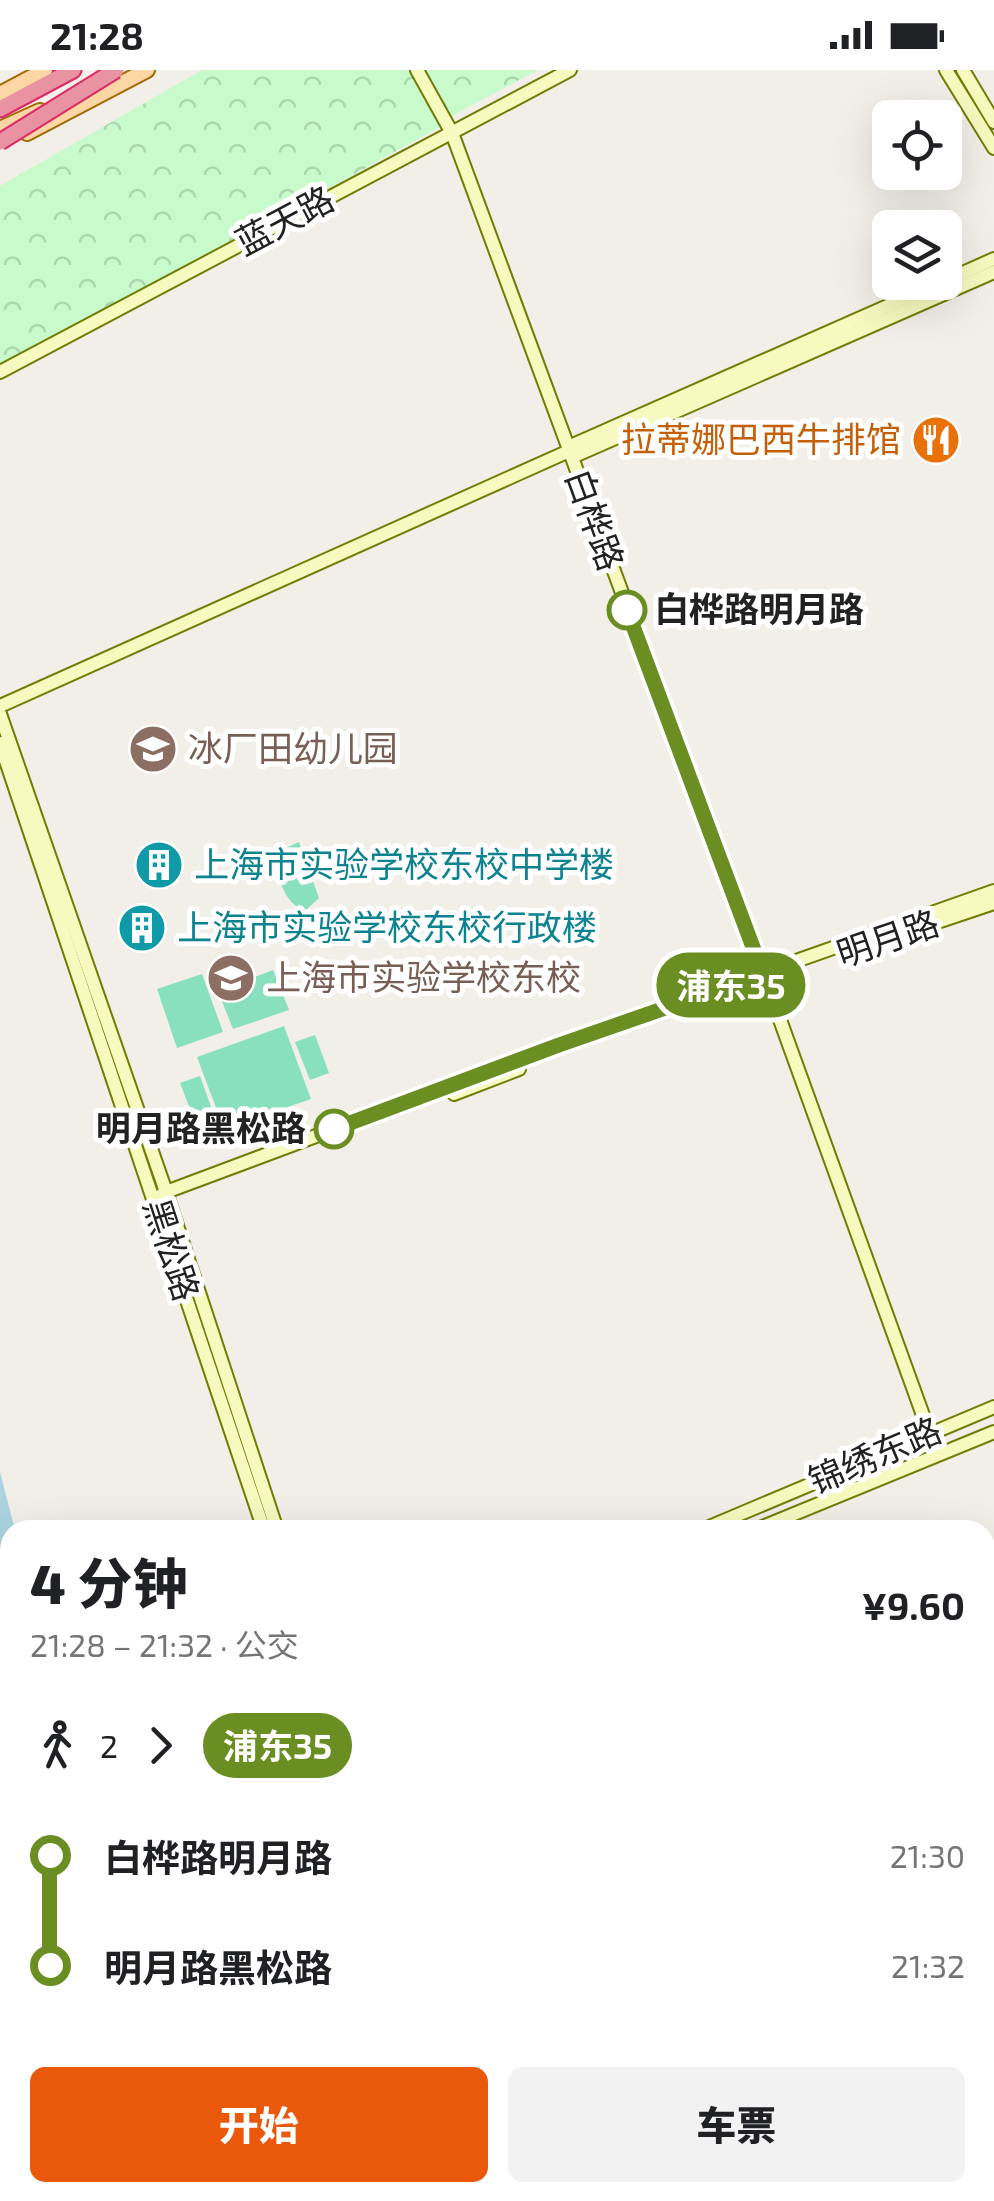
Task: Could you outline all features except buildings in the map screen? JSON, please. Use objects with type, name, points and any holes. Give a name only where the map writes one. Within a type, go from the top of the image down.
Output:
[{"type":"highway","points":[[0,108],[73,70]]},
{"type":"highway","points":[[0,144],[116,70]]},
{"type":"main road","points":[[0,94],[44,70]]},
{"type":"main road","points":[[0,129],[127,70]]},
{"type":"main road","points":[[0,144],[147,70]]},
{"type":"street","name":"白桦路","points":[[417,70],[452,133],[937,1454]]},
{"type":"street","name":"蓝天路","points":[[0,372],[570,70]]},
{"type":"street","points":[[946,70],[994,148]]},
{"type":"street","points":[[963,70],[994,122]]},
{"type":"street","points":[[962,274],[994,260]]},
{"type":"street","points":[[569,451],[579,454],[994,272]]},
{"type":"street","points":[[0,706],[902,300]]},
{"type":"street","points":[[0,714],[274,1520]]},
{"type":"street","name":"黑松路","points":[[0,743],[163,1196],[261,1520]]},
{"type":"street","name":"明月路","points":[[764,978],[994,891]]},
{"type":"street","name":"明月路","points":[[163,1196],[559,1045],[994,902]]},
{"type":"street","name":"锦绣东路","points":[[725,1520],[994,1407]]},
{"type":"street","name":"锦绣东路","points":[[779,1520],[994,1432]]},
{"type":"green space","points":[[202,70],[412,70],[440,127],[0,369],[0,186]]},
{"type":"green space","points":[[424,70],[538,70],[448,118]]},
{"type":"green space","points":[[299,842],[319,898],[306,910],[287,895],[272,854]]},
{"type":"green space","points":[[273,970],[289,1010],[233,1029],[218,991]]},
{"type":"green space","points":[[202,974],[223,1032],[177,1048],[157,989]]},
{"type":"green space","points":[[284,1026],[311,1099],[224,1129],[197,1057]]},
{"type":"green space","points":[[315,1035],[329,1073],[310,1080],[295,1042]]},
{"type":"green space","points":[[200,1076],[214,1115],[195,1122],[180,1083]]},
{"type":"water","points":[[0,1472],[12,1520],[0,1520]]},
{"type":"bus line","name":"浦东35","points":[[334,1129],[763,974],[627,610]]},
{"type":"place","name":"拉蒂娜巴西牛排馆","points":[[936,440]]},
{"type":"place","name":"白桦路明月路","points":[[627,610]]},
{"type":"place","name":"冰厂田幼儿园","points":[[153,749]]},
{"type":"place","name":"上海市实验学校东校中学楼","points":[[159,865]]},
{"type":"place","name":"上海市实验学校东校行政楼","points":[[142,928]]},
{"type":"place","name":"上海市实验学校东校","points":[[231,978]]},
{"type":"place","name":"明月路黑松路","points":[[334,1129]]}]
